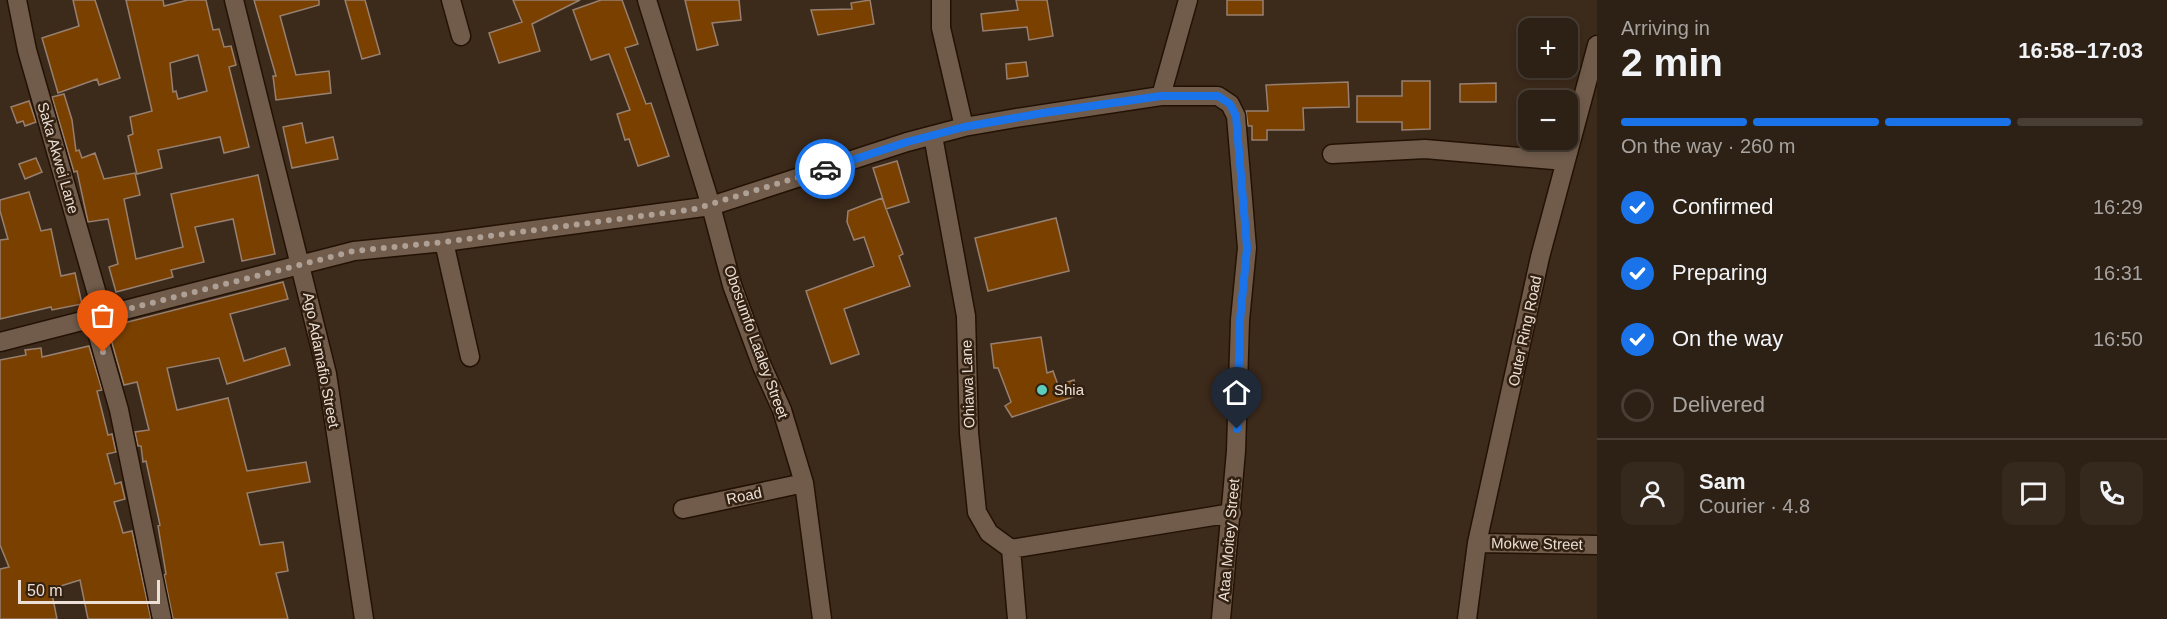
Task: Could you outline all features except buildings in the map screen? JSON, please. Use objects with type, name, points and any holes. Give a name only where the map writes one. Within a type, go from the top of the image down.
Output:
[{"type":"street","name":"Saka Akwei Lane","points":[[17,0],[27,50],[98,316],[162,619]]},
{"type":"street","name":"Ago Adamafio Street","points":[[234,0],[327,374],[364,619]]},
{"type":"street","points":[[452,0],[461,36]]},
{"type":"street","name":"Obosumfo Laaley Street","points":[[647,0],[711,206],[732,285],[762,366],[783,410],[804,483],[822,619]]},
{"type":"street","points":[[941,0],[941,28],[964,127]]},
{"type":"street","points":[[1161,96],[1188,0]]},
{"type":"street","name":"Outer Ring Road","points":[[1467,619],[1477,543],[1540,257],[1597,45]]},
{"type":"street","name":"Ataa Moitey Street","points":[[0,342],[354,251],[444,242],[711,206],[907,142],[964,127],[1161,96],[1218,96],[1230,104],[1236,116],[1247,248],[1240,320],[1232,513],[1221,619]]},
{"type":"street","name":"Ohiawa Lane","points":[[933,136],[966,316],[969,433],[976,512],[989,533],[1011,549]]},
{"type":"street","points":[[1332,154],[1425,149],[1565,161]]},
{"type":"street","points":[[444,242],[470,357]]},
{"type":"street","name":"Road","points":[[683,509],[804,483]]},
{"type":"street","points":[[1017,619],[1011,549],[1232,513]]},
{"type":"street","name":"Mokwe Street","points":[[1477,543],[1597,545]]},
{"type":"way so far","points":[[103,352],[93,318],[300,264],[354,251],[444,242],[695,209],[711,206],[825,169]]},
{"type":"place","name":"Shia","points":[[1042,390]]},
{"type":"route","points":[[825,169],[907,142],[964,127],[1161,96],[1218,96],[1230,104],[1236,116],[1247,248],[1240,320],[1237,429]]}]
